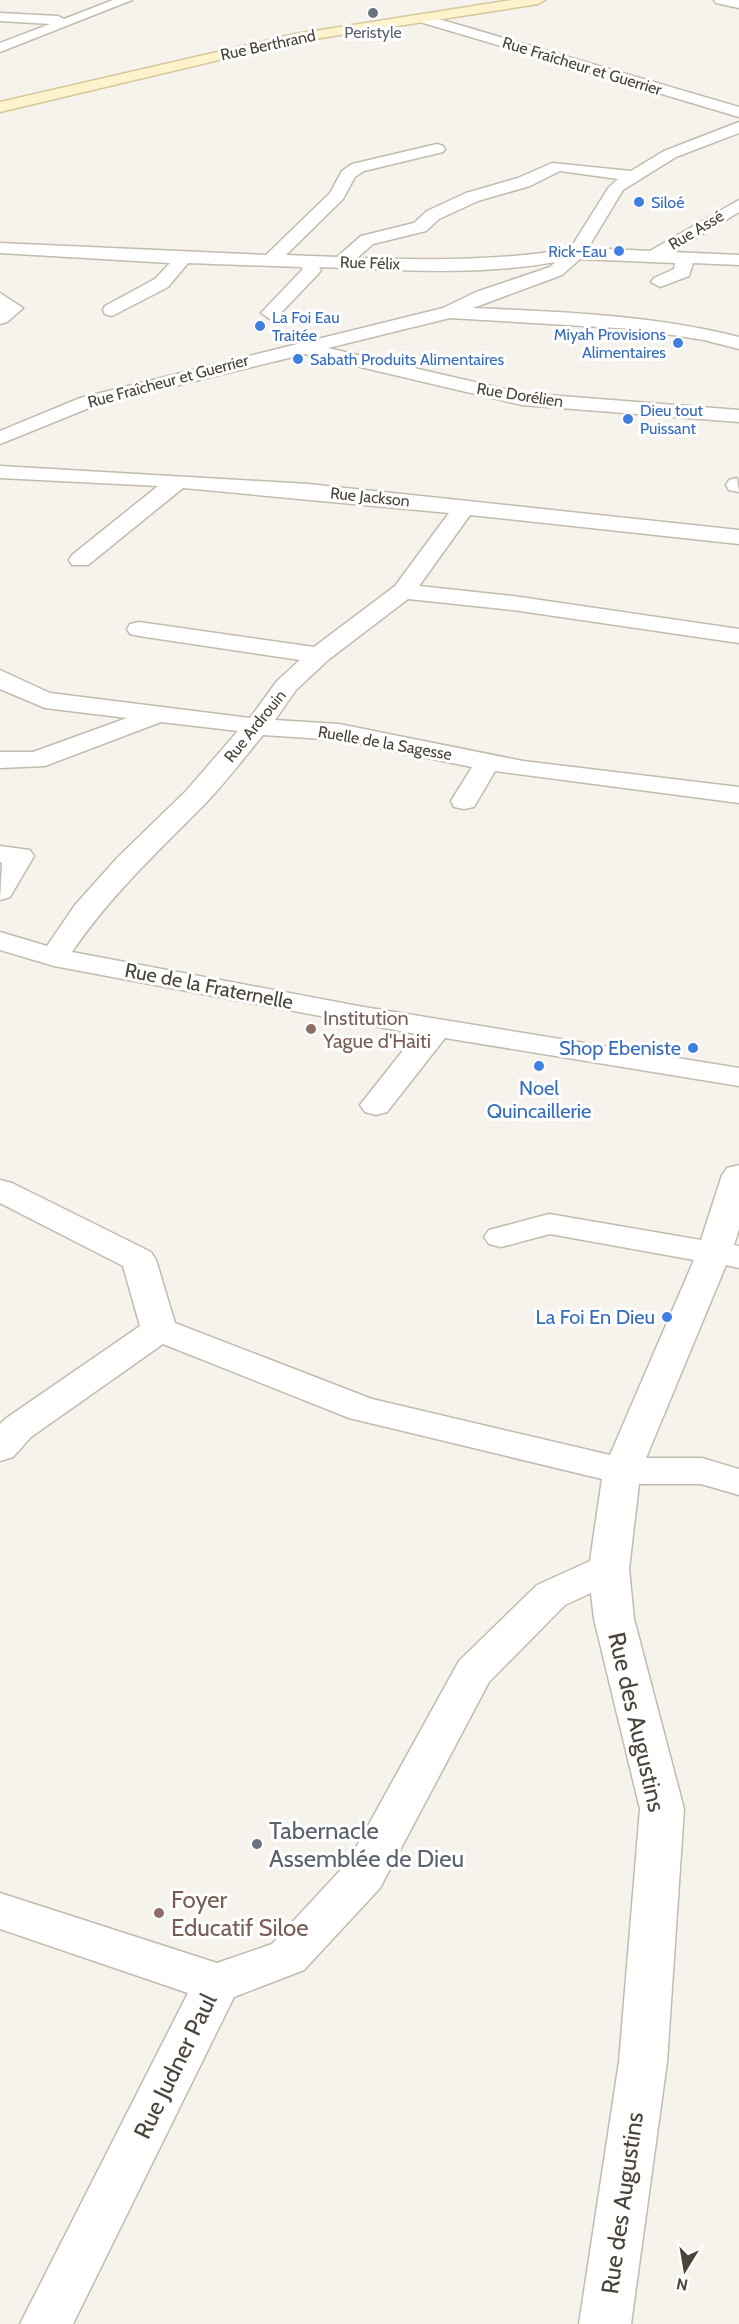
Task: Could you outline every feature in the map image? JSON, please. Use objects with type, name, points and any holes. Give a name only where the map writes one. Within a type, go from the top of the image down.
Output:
[{"type":"street","points":[[0,48],[125,0]]},
{"type":"street","name":"Rue Berthrand","points":[[0,107],[295,38],[538,0]]},
{"type":"street","points":[[721,0],[739,4]]},
{"type":"street","points":[[0,17],[72,20]]},
{"type":"street","name":"Rue Fraîcheur et Guerrier","points":[[425,19],[739,112]]},
{"type":"street","name":"Rue Fraîcheur et Guerrier","points":[[0,438],[87,402],[450,312],[483,296],[556,271],[576,253],[617,187],[669,154],[739,127]]},
{"type":"street","points":[[270,261],[337,195],[348,174],[358,167],[437,149]]},
{"type":"street","points":[[342,262],[367,240],[420,227],[434,214],[472,197],[524,182],[558,166],[635,177]]},
{"type":"street","name":"Rue Assé","points":[[654,256],[739,205]]},
{"type":"street","name":"Rue Félix","points":[[0,248],[270,261],[496,264],[576,253],[739,260]]},
{"type":"street","points":[[112,310],[158,285],[177,271],[181,260],[164,257]]},
{"type":"street","points":[[660,282],[683,272],[684,258]]},
{"type":"street","points":[[270,313],[312,270],[306,261]]},
{"type":"street","points":[[0,299],[14,308],[0,318]]},
{"type":"street","points":[[450,312],[591,320],[703,332],[739,343]]},
{"type":"street","name":"Rue Dorélien","points":[[305,348],[522,399],[739,416]]},
{"type":"street","name":"Rue Jackson","points":[[0,472],[178,481],[465,506],[739,537]]},
{"type":"street","points":[[80,560],[178,481]]},
{"type":"street","name":"Rue Ardrouin","points":[[54,957],[85,910],[127,864],[196,797],[274,706],[286,686],[319,655],[404,591],[465,506]]},
{"type":"street","points":[[404,591],[513,603],[739,636]]},
{"type":"street","points":[[139,629],[319,655]]},
{"type":"street","name":"Ruelle de la Sagesse","points":[[0,677],[3,681],[45,700],[256,726],[339,732],[523,769],[739,795]]},
{"type":"street","points":[[0,760],[36,760],[160,714]]},
{"type":"street","points":[[464,801],[488,762]]},
{"type":"street","points":[[0,854],[20,856],[0,891]]},
{"type":"street","name":"Rue de la Fraternelle","points":[[0,941],[54,957],[358,1015],[739,1077]]},
{"type":"street","points":[[376,1105],[438,1028]]},
{"type":"street","name":"Rue des Augustins","points":[[605,2324],[642,2062],[662,1809],[614,1619],[609,1569],[622,1471],[727,1254],[739,1175]]},
{"type":"street","points":[[0,1190],[139,1260],[159,1330]]},
{"type":"street","points":[[501,1237],[549,1224],[727,1254]]},
{"type":"street","points":[[6,1432],[159,1330]]},
{"type":"street","points":[[159,1330],[362,1409],[622,1471],[702,1471],[739,1482]]},
{"type":"street","name":"Rue Judner Paul","points":[[46,2324],[217,1983],[288,1957],[364,1875],[474,1672],[552,1595],[609,1569]]},
{"type":"street","points":[[0,1911],[217,1983]]},
{"type":"place","name":"Peristyle","points":[[373,13]]},
{"type":"place","name":"Siloé","points":[[639,202]]},
{"type":"place","name":"Rick-Eau","points":[[619,251]]},
{"type":"place","name":"La Foi Eau Traitée","points":[[260,326]]},
{"type":"place","name":"Miyah Provisions Alimentaires","points":[[678,343]]},
{"type":"place","name":"Sabath Produits Alimentaires","points":[[298,359]]},
{"type":"place","name":"Dieu tout Puissant","points":[[628,419]]},
{"type":"place","name":"Institution Yague d'Haiti","points":[[311,1029]]},
{"type":"place","name":"Shop Ebeniste","points":[[693,1048]]},
{"type":"place","name":"Noel Quincaillerie","points":[[539,1066]]},
{"type":"place","name":"La Foi En Dieu","points":[[667,1317]]},
{"type":"place","name":"Tabernacle Assemblée de Dieu","points":[[257,1844]]},
{"type":"place","name":"Foyer Educatif Siloe","points":[[159,1913]]}]
